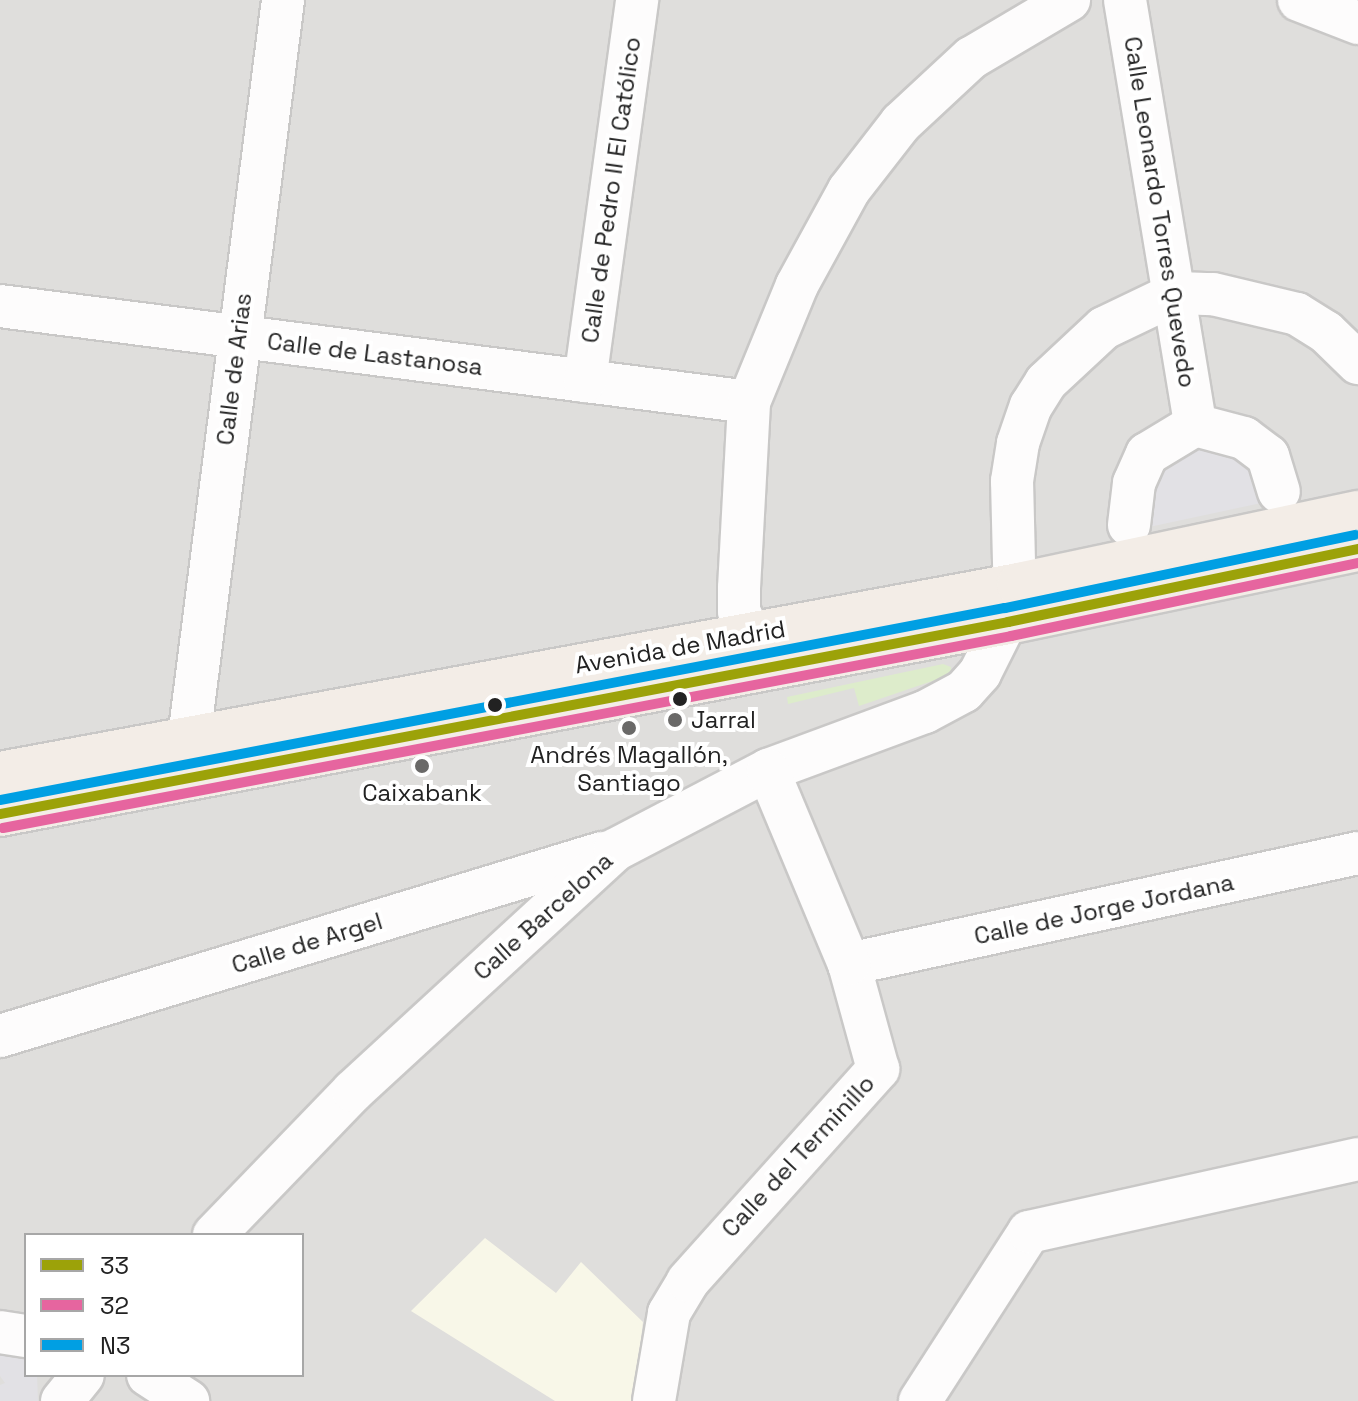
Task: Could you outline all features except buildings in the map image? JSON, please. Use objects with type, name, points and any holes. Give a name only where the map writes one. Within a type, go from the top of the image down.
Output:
[{"type":"main road","name":"Avenida de Madrid","points":[[0,814],[1013,604],[1358,513]]},
{"type":"main road","name":"Avenida de Madrid","points":[[0,774],[750,634],[1013,604],[1358,549]]},
{"type":"street","name":"Calle de Arias","points":[[189,738],[237,336],[283,0]]},
{"type":"street","name":"Calle de Pedro II El Católico","points":[[585,381],[637,0]]},
{"type":"street","points":[[750,634],[739,611],[749,402],[797,285],[849,190],[901,123],[971,58],[1069,0]]},
{"type":"street","name":"Calle Leonardo Torres Quevedo","points":[[1125,0],[1177,293],[1195,425]]},
{"type":"street","points":[[1299,0],[1358,23]]},
{"type":"street","points":[[1013,604],[1012,481],[1018,443],[1031,406],[1046,382],[1104,328],[1177,293],[1255,300],[1297,314],[1326,332],[1358,363]]},
{"type":"street","name":"Calle de Lastanosa","points":[[0,306],[749,402]]},
{"type":"street","points":[[1129,525],[1134,483],[1147,454],[1195,425],[1217,426],[1244,438],[1268,456],[1279,491]]},
{"type":"street","name":"Calle Barcelona","points":[[216,1233],[353,1091],[615,850],[768,770],[925,712],[964,691],[980,673],[1013,604]]},
{"type":"street","name":"Calle del Terminillo","points":[[654,1401],[669,1313],[688,1281],[711,1249],[878,1069],[849,964],[768,770]]},
{"type":"street","name":"Calle de Argel","points":[[0,1036],[615,850]]},
{"type":"street","name":"Calle de Jorge Jordana","points":[[849,964],[1358,853]]},
{"type":"street","points":[[920,1401],[1029,1232],[1358,1159]]},
{"type":"street","points":[[0,1332],[24,1336]]},
{"type":"street","points":[[62,1401],[81,1377]]},
{"type":"street","points":[[151,1377],[188,1401]]},
{"type":"shaded area","points":[[0,0],[1358,0],[1358,1401],[0,1401]]},
{"type":"shaded area","points":[[1221,414],[1280,499],[1135,530],[1123,483]]},
{"type":"shaded area","points":[[485,1238],[556,1293],[581,1262],[643,1322],[634,1401],[555,1401],[411,1311]]},
{"type":"shaded area","points":[[0,1344],[24,1355],[24,1377],[37,1377],[38,1401],[0,1401],[0,1385],[5,1383],[0,1376]]},
{"type":"green space","points":[[943,664],[951,667],[950,675],[859,706],[854,688],[788,704],[787,697]]},
{"type":"transit line","name":"N3","points":[[0,800],[1005,608],[1355,535]]},
{"type":"transit line","name":"33","points":[[0,814],[1008,622],[1358,549]]},
{"type":"transit line","name":"32","points":[[3,828],[1011,636],[1358,563]]},
{"type":"place","name":"Jarral","points":[[675,720]]},
{"type":"place","name":"Andrés Magallón, Santiago","points":[[629,728]]},
{"type":"place","name":"Caixabank","points":[[422,766]]}]
